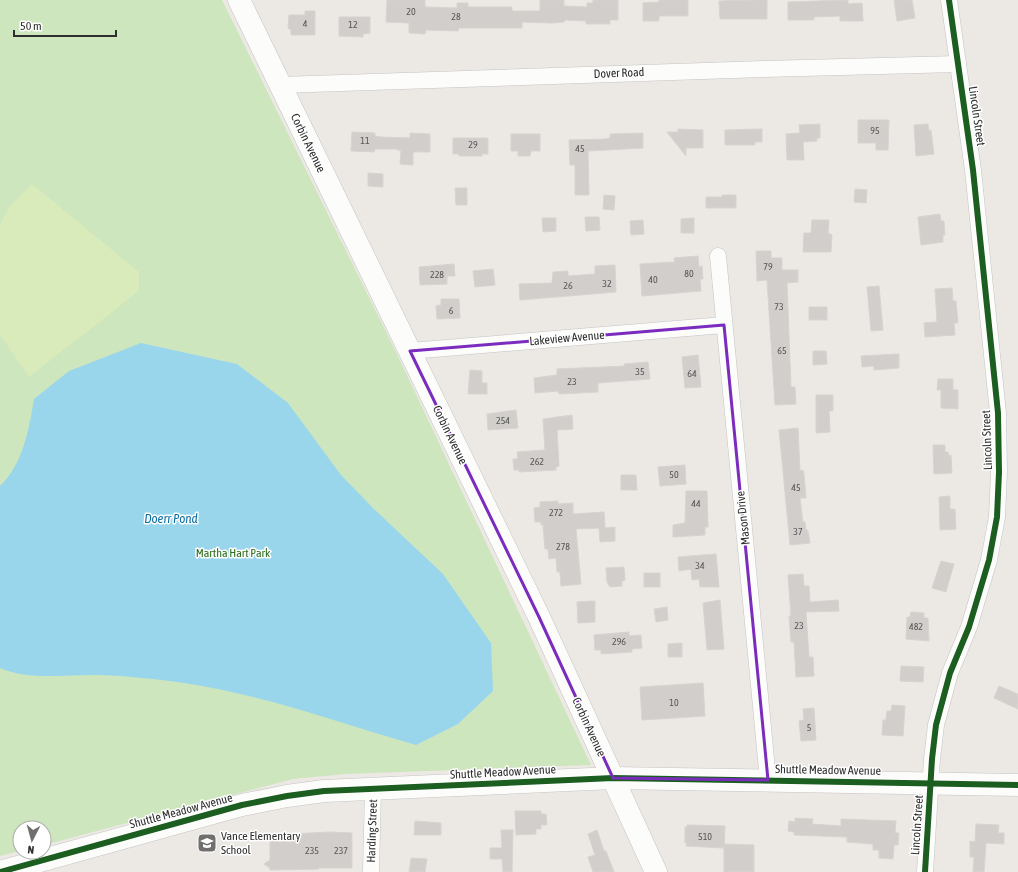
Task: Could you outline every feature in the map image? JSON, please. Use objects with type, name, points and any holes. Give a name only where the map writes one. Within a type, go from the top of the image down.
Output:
[{"type":"street","name":"Corbin Avenue","points":[[239,0],[539,616],[656,872]]},
{"type":"street","name":"Lincoln Street","points":[[925,872],[932,759],[936,725],[950,674],[969,627],[989,560],[997,517],[999,472],[997,405],[973,170],[949,0]]},
{"type":"street","name":"Dover Road","points":[[280,85],[958,64]]},
{"type":"street","name":"Mason Drive","points":[[718,256],[768,780]]},
{"type":"street","name":"Lakeview Avenue","points":[[410,351],[724,325]]},
{"type":"street","name":"Shuttle Meadow Avenue","points":[[0,872],[242,805],[324,790],[613,778],[1018,785]]},
{"type":"street","name":"Harding Street","points":[[371,872],[373,789]]},
{"type":"highlighted area","points":[[724,325],[768,780],[613,778],[539,617],[410,351]]},
{"type":"green space","name":"Martha Hart Park","points":[[0,0],[222,0],[396,352],[591,765],[346,774],[293,779],[52,843],[52,820],[12,820],[12,853],[0,856]]},
{"type":"green space","points":[[32,184],[139,272],[139,291],[29,377],[0,335],[0,225],[9,207]]},
{"type":"water","name":"Doerr Pond","points":[[141,343],[237,364],[288,403],[341,475],[374,509],[443,574],[491,643],[493,691],[458,724],[416,745],[301,710],[214,688],[121,676],[36,676],[12,672],[0,668],[0,486],[8,477],[20,457],[30,422],[34,399],[69,371]]},
{"type":"building","points":[[387,0],[425,0],[425,7],[457,8],[457,3],[468,3],[468,7],[512,7],[512,11],[540,11],[540,0],[564,0],[564,6],[587,7],[587,3],[593,3],[593,0],[618,0],[618,20],[610,20],[610,24],[586,24],[586,21],[565,20],[564,22],[552,23],[522,22],[522,28],[459,28],[458,31],[426,30],[425,34],[409,33],[409,23],[386,22]]},
{"type":"building","points":[[659,0],[688,0],[688,16],[659,16],[659,21],[643,21],[643,3],[659,2]]},
{"type":"building","points":[[767,0],[767,19],[720,19],[719,1]]},
{"type":"building","points":[[848,0],[848,4],[862,3],[863,21],[840,21],[840,16],[814,17],[814,20],[788,20],[788,2]]},
{"type":"building","points":[[894,0],[912,0],[915,18],[897,21]]},
{"type":"building","points":[[305,11],[315,11],[315,35],[291,35],[291,30],[288,28],[289,15],[305,15]]},
{"type":"building","points":[[339,17],[370,17],[370,33],[363,34],[363,37],[339,36]]},
{"type":"building","points":[[858,120],[889,120],[888,150],[876,150],[876,143],[858,143]]},
{"type":"building","points":[[820,124],[820,138],[817,138],[817,141],[803,142],[804,160],[787,160],[786,134],[800,133],[799,125]]},
{"type":"building","points":[[928,124],[929,131],[931,130],[934,154],[916,156],[914,125]]},
{"type":"building","points":[[678,129],[703,130],[703,148],[686,148],[686,156],[667,132],[678,132]]},
{"type":"building","points":[[762,129],[762,142],[755,142],[755,145],[725,145],[725,130]]},
{"type":"building","points":[[352,132],[375,133],[375,136],[381,137],[410,138],[410,133],[430,134],[430,152],[413,152],[413,165],[400,164],[401,151],[396,149],[375,149],[374,152],[351,151]]},
{"type":"building","points":[[643,133],[643,148],[588,151],[589,195],[575,195],[575,165],[570,165],[569,140],[606,139],[610,138],[610,134]]},
{"type":"building","points":[[511,134],[540,134],[540,151],[531,151],[530,156],[518,156],[518,151],[511,151]]},
{"type":"building","points":[[453,138],[488,138],[488,154],[482,154],[482,156],[459,156],[459,154],[453,154]]},
{"type":"building","points":[[368,173],[383,174],[383,187],[368,186]]},
{"type":"building","points":[[455,188],[467,188],[467,205],[456,205]]},
{"type":"building","points":[[855,189],[867,190],[866,203],[854,202]]},
{"type":"building","points":[[604,195],[615,196],[614,210],[603,209]]},
{"type":"building","points":[[722,195],[736,195],[736,208],[706,208],[706,197],[722,197]]},
{"type":"building","points":[[940,214],[941,221],[944,221],[945,235],[943,235],[943,242],[921,245],[918,217]]},
{"type":"building","points":[[585,217],[599,217],[600,230],[586,231]]},
{"type":"building","points":[[542,218],[556,218],[556,231],[543,232]]},
{"type":"building","points":[[694,218],[694,233],[681,233],[681,219]]},
{"type":"building","points":[[643,220],[644,234],[631,235],[630,221]]},
{"type":"building","points":[[812,220],[829,220],[828,233],[832,235],[831,252],[803,252],[804,233],[811,233]]},
{"type":"building","points":[[756,251],[771,251],[771,258],[782,258],[782,270],[798,270],[798,282],[787,283],[791,387],[795,387],[796,404],[775,405],[767,280],[757,281]]},
{"type":"building","points":[[698,256],[699,267],[702,266],[703,279],[700,279],[701,291],[642,296],[640,264],[675,262],[674,258]]},
{"type":"building","points":[[454,264],[455,276],[447,276],[447,284],[420,285],[419,267]]},
{"type":"building","points":[[615,265],[616,292],[520,300],[519,284],[552,283],[553,272],[568,271],[568,276],[595,274],[595,266]]},
{"type":"building","points":[[493,269],[495,285],[475,287],[473,271]]},
{"type":"building","points":[[879,286],[883,330],[871,331],[867,287]]},
{"type":"building","points":[[952,288],[953,301],[956,301],[958,323],[954,323],[955,335],[925,337],[924,323],[937,322],[935,289]]},
{"type":"building","points":[[441,299],[459,299],[460,318],[437,319],[436,306],[441,305]]},
{"type":"building","points":[[809,307],[827,307],[827,320],[809,320]]},
{"type":"building","points":[[813,351],[826,351],[827,364],[813,365]]},
{"type":"building","points":[[899,354],[899,368],[874,370],[874,366],[862,367],[861,356]]},
{"type":"building","points":[[698,355],[701,387],[685,388],[682,357]]},
{"type":"building","points":[[648,362],[650,379],[598,383],[598,392],[559,394],[558,391],[535,393],[534,378],[557,375],[557,369],[625,366],[624,364]]},
{"type":"building","points":[[470,370],[482,371],[482,383],[487,383],[487,394],[468,394]]},
{"type":"building","points":[[938,379],[953,379],[953,390],[958,390],[958,409],[941,408],[941,390],[937,390]]},
{"type":"building","points":[[816,395],[833,395],[833,411],[829,411],[830,432],[816,433]]},
{"type":"building","points":[[516,410],[518,428],[488,430],[487,414]]},
{"type":"building","points":[[572,415],[573,429],[557,430],[559,466],[556,467],[556,470],[519,472],[519,470],[514,470],[513,459],[518,459],[517,452],[545,450],[543,419]]},
{"type":"building","points":[[798,428],[800,471],[803,470],[804,474],[806,498],[800,498],[803,522],[805,522],[806,529],[808,531],[810,543],[790,545],[779,430]]},
{"type":"building","points":[[933,445],[945,445],[945,452],[948,452],[949,456],[951,455],[952,473],[934,474]]},
{"type":"building","points":[[685,465],[686,484],[660,486],[658,467]]},
{"type":"building","points":[[621,475],[636,475],[637,490],[621,490]]},
{"type":"building","points":[[686,491],[707,491],[708,527],[705,527],[705,535],[673,537],[673,525],[685,523]]},
{"type":"building","points":[[950,496],[950,509],[955,509],[956,529],[940,530],[939,497]]},
{"type":"building","points":[[558,501],[558,504],[573,503],[573,514],[604,512],[605,528],[615,527],[615,541],[600,542],[599,528],[576,529],[581,584],[561,586],[560,572],[557,572],[556,558],[549,559],[548,549],[545,549],[543,525],[541,525],[541,522],[535,522],[534,508],[540,507],[540,502]]},
{"type":"building","points":[[716,554],[719,587],[700,587],[699,579],[692,580],[691,569],[679,571],[678,557]]},
{"type":"building","points":[[941,561],[954,564],[946,592],[932,588]]},
{"type":"building","points":[[624,567],[625,580],[622,581],[622,586],[610,587],[607,582],[606,568]]},
{"type":"building","points":[[644,573],[660,573],[660,587],[644,587]]},
{"type":"building","points":[[803,574],[804,586],[809,586],[810,602],[838,600],[839,611],[806,612],[809,657],[813,657],[814,676],[796,677],[794,642],[791,642],[788,575]]},
{"type":"building","points":[[720,600],[724,649],[707,650],[703,603]]},
{"type":"building","points":[[595,601],[595,622],[578,623],[577,602]]},
{"type":"building","points":[[667,607],[668,620],[656,622],[654,609]]},
{"type":"building","points":[[911,612],[924,613],[924,618],[928,618],[929,641],[906,639],[907,617],[910,617]]},
{"type":"building","points":[[629,632],[629,636],[641,635],[642,648],[632,649],[632,652],[601,654],[601,650],[595,650],[594,635]]},
{"type":"building","points":[[682,643],[682,657],[668,657],[668,644]]},
{"type":"building","points":[[901,666],[924,667],[923,682],[900,681]]},
{"type":"building","points":[[703,683],[705,716],[642,720],[640,687]]},
{"type":"building","points":[[999,686],[1018,694],[1018,709],[994,698]]},
{"type":"building","points":[[892,705],[905,706],[903,736],[882,735],[883,720],[886,720],[887,711],[891,711]]},
{"type":"building","points":[[814,708],[816,740],[801,741],[799,721],[804,720],[803,709]]},
{"type":"building","points":[[515,811],[541,811],[541,814],[546,814],[547,825],[541,825],[541,829],[536,829],[536,834],[516,835]]},
{"type":"building","points":[[795,818],[813,819],[812,824],[841,826],[841,819],[896,821],[895,833],[899,833],[898,845],[894,845],[893,859],[879,858],[879,850],[873,850],[873,844],[847,842],[847,837],[794,835],[794,832],[788,831],[789,821],[795,822]]},
{"type":"building","points":[[415,821],[441,823],[441,835],[414,835]]},
{"type":"building","points":[[976,824],[999,825],[998,833],[1004,833],[1004,844],[986,843],[984,872],[973,872],[974,857],[970,857],[970,841],[975,842]]},
{"type":"building","points":[[687,825],[725,826],[724,848],[686,846],[685,827],[687,827]]},
{"type":"building","points":[[501,830],[513,830],[512,872],[503,872],[502,859],[490,859],[490,848],[502,848]]},
{"type":"building","points":[[597,830],[604,851],[606,851],[614,872],[593,872],[588,857],[595,855],[588,834]]},
{"type":"building","points":[[330,832],[352,833],[352,868],[270,870],[270,868],[264,864],[270,860],[270,835]]},
{"type":"building","points":[[724,844],[754,845],[754,872],[724,872]]},
{"type":"building","points":[[411,858],[427,859],[425,872],[409,872]]},
{"type":"cycle path","points":[[925,872],[932,759],[936,725],[950,673],[969,627],[989,560],[997,517],[999,472],[998,413],[973,170],[949,0]]},
{"type":"cycle path","points":[[0,872],[242,805],[287,796],[324,791],[613,778],[1018,785]]},
{"type":"place","name":"Vance Elementary School","points":[[207,843]]}]
